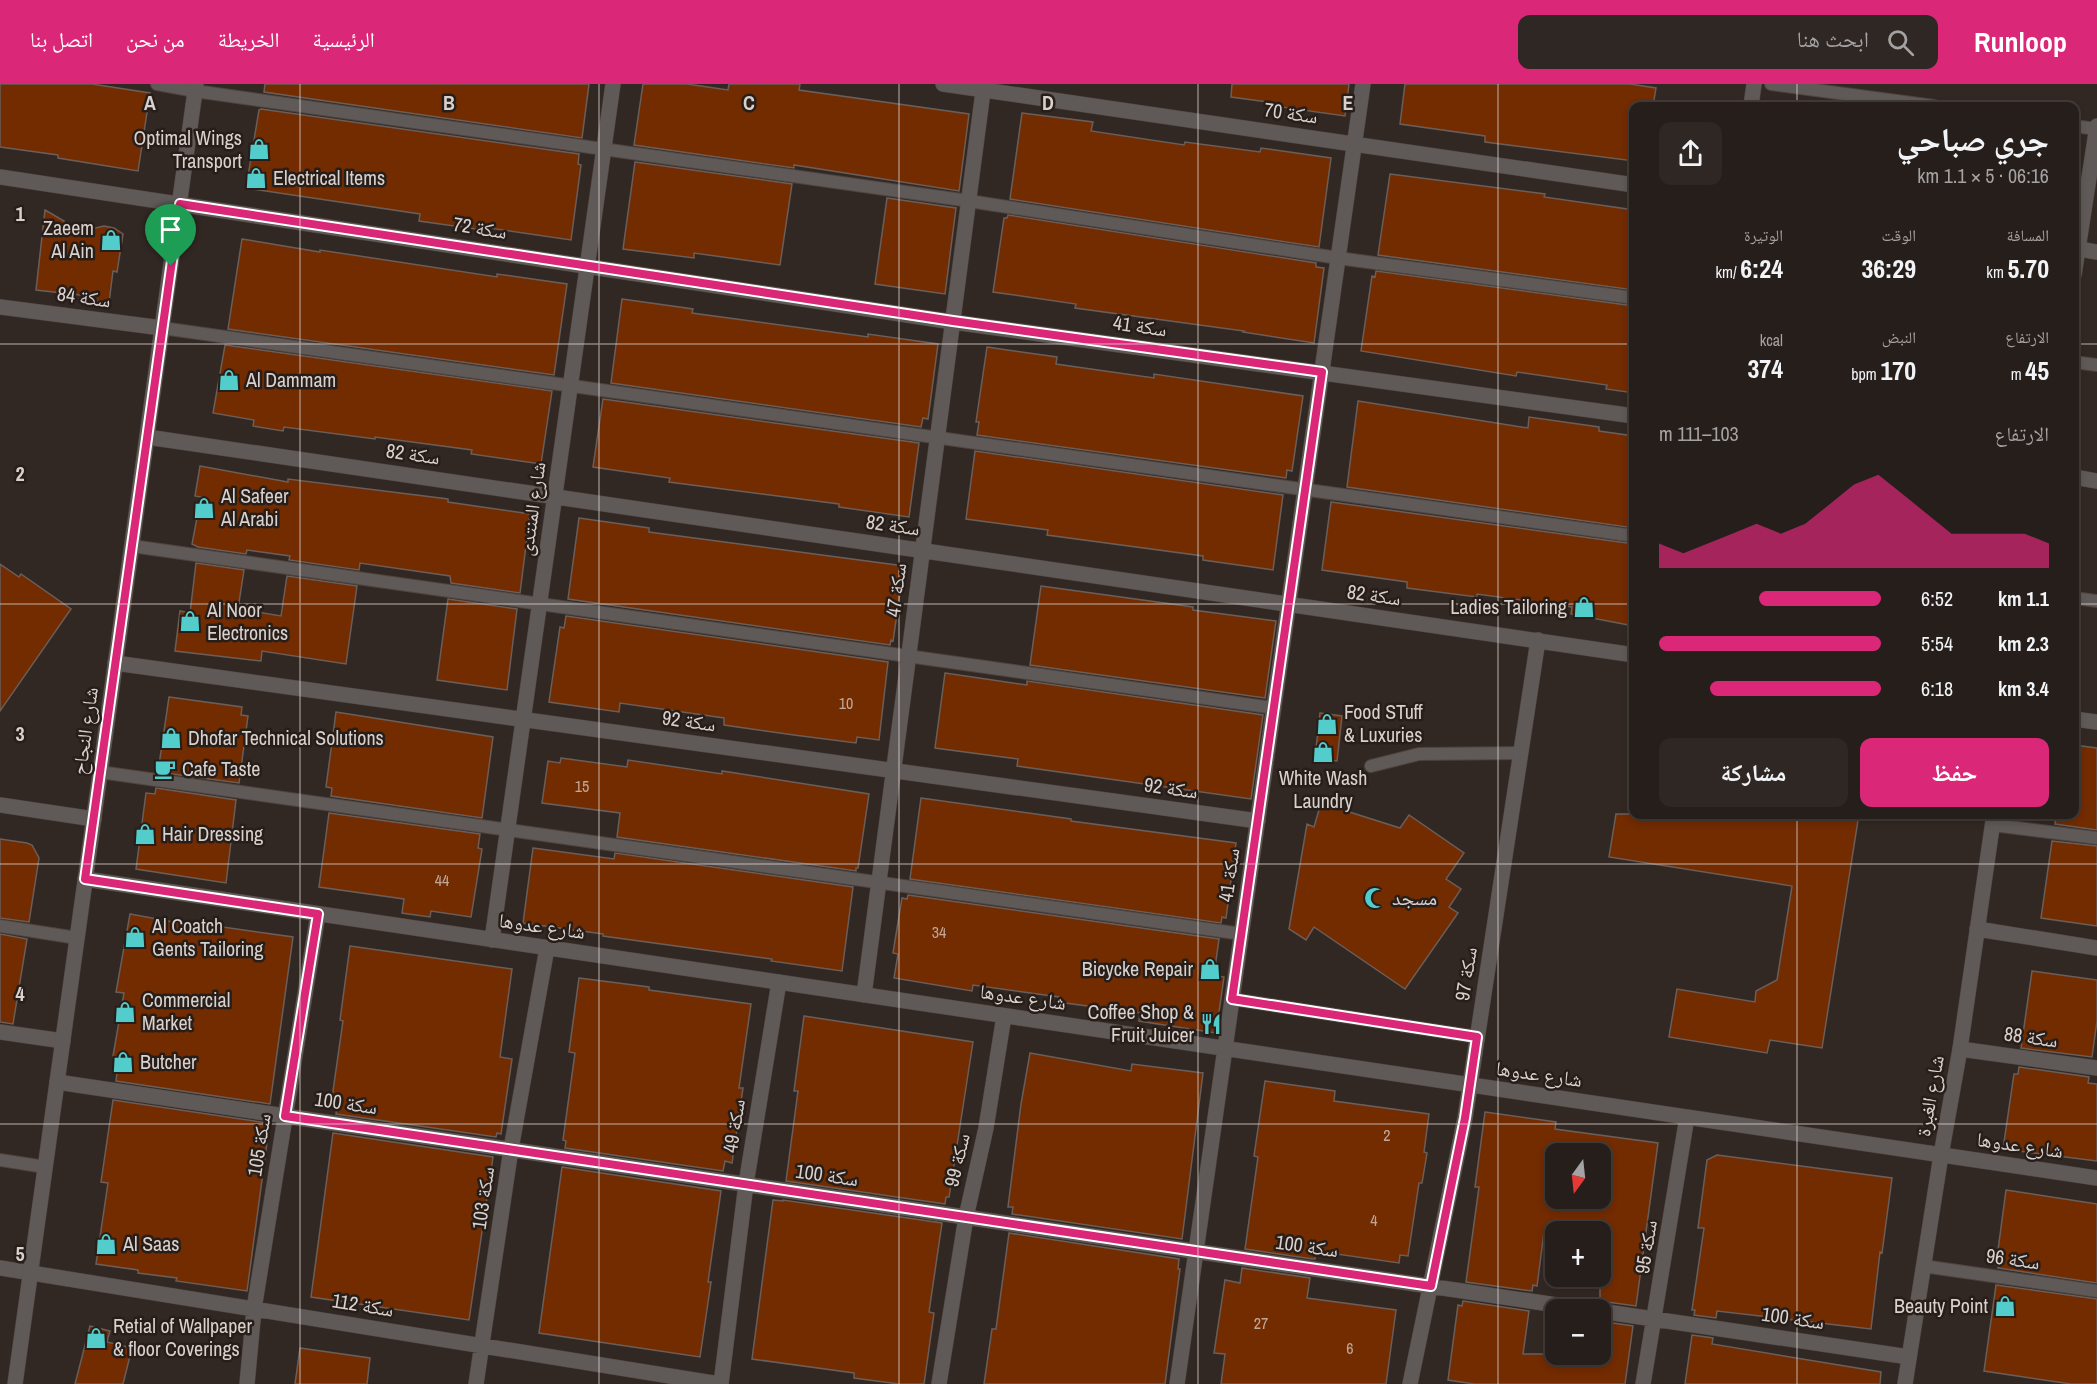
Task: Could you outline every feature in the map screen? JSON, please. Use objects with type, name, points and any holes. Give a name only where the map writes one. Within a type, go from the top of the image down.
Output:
[{"type":"street","name":"شارع المنتدى","points":[[492,940],[613,84]]},
{"type":"street","name":"سكة 70","points":[[943,84],[984,87],[1629,183]]},
{"type":"street","name":"سكة 41","points":[[1177,1384],[1362,84]]},
{"type":"street","points":[[1752,102],[1754,84]]},
{"type":"street","name":"سكة 47","points":[[864,995],[984,87]]},
{"type":"street","name":"شارع النجاح","points":[[15,1384],[196,88]]},
{"type":"street","points":[[2079,232],[2097,128]]},
{"type":"street","name":"سكة 72","points":[[0,177],[953,321]]},
{"type":"street","points":[[2079,249],[2097,252]]},
{"type":"street","name":"سكة 84","points":[[0,307],[162,328]]},
{"type":"street","name":"سكة 41","points":[[953,321],[1629,415]]},
{"type":"street","name":"سكة 82","points":[[147,437],[1629,654]]},
{"type":"street","points":[[2079,478],[2097,481]]},
{"type":"street","name":"سكة 97","points":[[1410,1384],[1465,1118],[1538,640]]},
{"type":"street","name":"سكة 92","points":[[115,663],[1258,821]]},
{"type":"street","points":[[2079,720],[2097,722]]},
{"type":"street","points":[[0,805],[94,819]]},
{"type":"street","name":"شارع الغبرة","points":[[1905,1384],[1960,1049],[1994,820]]},
{"type":"street","name":"شارع عدوها","points":[[85,879],[2097,1178]]},
{"type":"street","name":"سكة 105","points":[[247,1384],[254,1309],[318,914]]},
{"type":"street","points":[[1977,929],[2097,948]]},
{"type":"street","name":"سكة 103","points":[[476,1384],[511,1149],[547,948]]},
{"type":"street","name":"سكة 49","points":[[720,1384],[746,1184],[779,982]]},
{"type":"street","name":"سكة 99","points":[[939,1384],[966,1217],[986,1128],[1004,1016]]},
{"type":"street","points":[[0,1032],[63,1041]]},
{"type":"street","name":"سكة 88","points":[[1960,1049],[2097,1068]]},
{"type":"street","name":"سكة 100","points":[[57,1082],[1545,1303]]},
{"type":"street","name":"سكة 95","points":[[1643,1384],[1687,1117]]},
{"type":"street","name":"سكة 112","points":[[0,1268],[720,1384]]},
{"type":"street","name":"سكة 100","points":[[1611,1313],[1909,1356]]},
{"type":"lane","points":[[157,84],[969,201],[1338,258],[1629,297]]},
{"type":"lane","points":[[1771,84],[1904,102]]},
{"type":"lane","points":[[2079,126],[2097,128]]},
{"type":"lane","points":[[162,328],[1629,535]]},
{"type":"lane","points":[[2079,363],[2097,365]]},
{"type":"lane","points":[[132,546],[1274,708]]},
{"type":"lane","points":[[2079,599],[2097,601]]},
{"type":"lane","points":[[1371,766],[1419,754],[1521,753]]},
{"type":"lane","points":[[100,772],[1242,934]]},
{"type":"lane","points":[[1994,820],[2097,838]]},
{"type":"lane","points":[[0,926],[77,938]]},
{"type":"lane","points":[[1232,999],[1477,1037]]},
{"type":"lane","points":[[0,1160],[45,1167]]},
{"type":"lane","name":"سكة 96","points":[[1923,1266],[2097,1291]]},
{"type":"building","points":[[0,84],[92,84],[150,93],[138,171],[58,158],[58,155],[0,147]]},
{"type":"building","points":[[265,84],[589,84],[582,138],[264,92]]},
{"type":"building","points":[[643,84],[687,84],[728,90],[729,84],[800,84],[799,90],[969,114],[959,191],[794,165],[794,168],[634,145]]},
{"type":"building","points":[[1232,84],[1349,84],[1345,116],[1274,106],[1275,103],[1231,97]]},
{"type":"building","points":[[1405,84],[1630,84],[1656,88],[1654,102],[1629,102],[1629,160],[1485,142],[1485,136],[1400,124]]},
{"type":"building","points":[[261,109],[579,154],[578,164],[581,165],[571,240],[490,228],[490,231],[419,221],[420,214],[246,188]]},
{"type":"building","points":[[1022,113],[1093,122],[1091,131],[1184,145],[1185,142],[1260,152],[1261,148],[1331,158],[1319,247],[1010,199]]},
{"type":"building","points":[[635,162],[792,184],[780,265],[694,253],[694,258],[623,249]]},
{"type":"building","points":[[1390,174],[1545,194],[1544,197],[1629,209],[1629,289],[1378,255]]},
{"type":"building","points":[[887,198],[956,208],[945,294],[875,284]]},
{"type":"building","points":[[45,210],[64,221],[64,226],[87,230],[104,226],[114,228],[123,234],[117,272],[113,271],[109,303],[97,301],[89,296],[36,290]]},
{"type":"building","points":[[1008,215],[1316,263],[1316,267],[1324,268],[1314,343],[1075,308],[1076,304],[993,292],[1004,218]]},
{"type":"building","points":[[242,239],[497,277],[497,274],[567,284],[554,375],[228,329]]},
{"type":"building","points":[[1376,271],[1629,305],[1629,392],[1606,389],[1607,385],[1517,372],[1516,376],[1361,351],[1372,276],[1375,277]]},
{"type":"building","points":[[622,299],[693,309],[692,313],[868,337],[868,334],[938,344],[928,419],[923,418],[921,427],[611,383]]},
{"type":"building","points":[[225,345],[552,391],[541,464],[471,454],[472,450],[375,437],[375,439],[284,427],[283,431],[253,426],[254,420],[213,413]]},
{"type":"building","points":[[987,347],[1057,357],[1056,364],[1154,378],[1154,374],[1303,396],[1292,471],[1287,470],[1286,478],[977,435],[979,422],[976,422]]},
{"type":"building","points":[[603,399],[919,443],[909,517],[839,507],[839,504],[669,482],[670,478],[593,467]]},
{"type":"building","points":[[1358,401],[1528,428],[1529,417],[1599,427],[1599,431],[1629,435],[1629,527],[1347,487]]},
{"type":"building","points":[[975,451],[1283,495],[1273,570],[1203,560],[1203,556],[1047,535],[1048,530],[966,519]]},
{"type":"building","points":[[200,466],[288,482],[288,479],[448,499],[448,502],[530,514],[520,593],[451,583],[450,576],[360,563],[359,570],[289,560],[290,556],[247,550],[246,554],[198,547],[192,544],[201,497],[195,496]]},
{"type":"building","points":[[1331,502],[1629,543],[1629,625],[1571,614],[1572,607],[1477,594],[1477,597],[1407,588],[1407,582],[1322,570]]},
{"type":"building","points":[[579,518],[649,528],[649,532],[904,566],[893,641],[891,640],[890,645],[568,599]]},
{"type":"building","points":[[196,563],[244,570],[238,609],[281,616],[287,576],[357,586],[346,664],[262,651],[261,661],[175,651],[180,611],[190,613]]},
{"type":"building","points":[[0,564],[19,577],[21,574],[71,609],[0,711]]},
{"type":"building","points":[[1041,586],[1276,621],[1265,698],[1030,665]]},
{"type":"building","points":[[448,599],[517,609],[507,690],[437,680]]},
{"type":"building","points":[[566,616],[888,662],[879,740],[857,737],[856,743],[724,725],[724,718],[620,703],[619,712],[549,702],[560,627],[564,628]]},
{"type":"building","points":[[945,673],[1027,685],[1027,681],[1263,715],[1251,799],[1017,766],[1018,759],[935,748]]},
{"type":"building","points":[[169,697],[242,707],[241,715],[248,716],[239,783],[158,772]]},
{"type":"building","points":[[336,712],[493,737],[482,818],[331,796],[332,788],[326,787]]},
{"type":"building","points":[[1320,713],[1342,716],[1337,761],[1315,758]]},
{"type":"building","points":[[2079,746],[2097,748],[2097,830],[2055,824],[2056,819],[2079,819]]},
{"type":"building","points":[[561,758],[627,767],[628,760],[722,774],[722,771],[869,794],[858,868],[856,871],[617,837],[620,813],[542,803],[548,761],[560,763]]},
{"type":"building","points":[[156,788],[236,800],[226,883],[136,869],[146,793],[155,794]]},
{"type":"building","points":[[921,798],[1236,843],[1226,918],[1222,917],[1221,923],[910,879]]},
{"type":"building","name":"مسجد","points":[[1321,803],[1400,828],[1409,815],[1464,853],[1446,879],[1461,889],[1449,907],[1458,913],[1405,989],[1314,927],[1306,940],[1289,929],[1307,824],[1314,827]]},
{"type":"building","points":[[329,813],[480,834],[478,848],[482,849],[471,917],[431,911],[430,917],[402,913],[404,899],[319,887]]},
{"type":"building","points":[[1616,814],[1629,814],[1629,819],[1858,819],[1822,1048],[1770,1040],[1767,1053],[1669,1037],[1677,989],[1755,1002],[1756,991],[1777,980],[1792,886],[1609,857]]},
{"type":"building","points":[[0,839],[32,845],[39,858],[29,922],[0,918]]},
{"type":"building","points":[[2052,841],[2097,846],[2097,926],[2041,918]]},
{"type":"building","points":[[533,848],[614,859],[615,853],[853,887],[842,971],[523,923]]},
{"type":"building","points":[[908,895],[1219,939],[1214,975],[1224,977],[1216,1033],[1139,1021],[1140,1013],[1058,1002],[1059,997],[973,985],[972,991],[894,978],[898,954],[893,953],[902,898],[907,899]]},
{"type":"building","points":[[130,914],[222,931],[223,927],[293,937],[270,1104],[116,1081],[119,1057],[113,1056],[124,993],[116,992]]},
{"type":"building","points":[[0,934],[27,939],[13,1024],[0,1022]]},
{"type":"building","points":[[350,946],[512,969],[500,1057],[512,1059],[501,1134],[497,1133],[496,1137],[336,1114],[337,1106],[331,1105],[343,1021],[340,1020]]},
{"type":"building","points":[[2032,971],[2097,980],[2097,1021],[2092,1057],[2021,1048]]},
{"type":"building","points":[[579,978],[751,1004],[739,1088],[743,1088],[732,1163],[725,1161],[723,1171],[565,1148],[566,1141],[563,1140],[575,1053],[569,1052]]},
{"type":"building","points":[[804,1016],[973,1042],[949,1197],[946,1197],[945,1204],[786,1181],[798,1091],[794,1091]]},
{"type":"building","points":[[1030,1053],[1131,1071],[1132,1064],[1203,1073],[1182,1239],[1012,1214],[1013,1207],[1008,1207]]},
{"type":"building","points":[[2019,1067],[2089,1077],[2088,1083],[2097,1084],[2097,1161],[2003,1149],[2014,1074],[2018,1074]]},
{"type":"building","points":[[1265,1081],[1335,1091],[1334,1101],[1429,1114],[1424,1152],[1427,1153],[1422,1183],[1419,1183],[1408,1256],[1400,1255],[1399,1263],[1316,1251],[1315,1259],[1313,1259],[1245,1249],[1258,1157],[1254,1156]]},
{"type":"building","points":[[113,1100],[267,1123],[266,1127],[269,1128],[247,1291],[176,1281],[177,1278],[96,1264],[108,1183],[101,1182]]},
{"type":"building","points":[[1485,1112],[1556,1122],[1555,1129],[1658,1143],[1636,1306],[1611,1303],[1611,1299],[1600,1299],[1600,1287],[1611,1287],[1611,1221],[1545,1221],[1537,1286],[1533,1285],[1532,1291],[1466,1282],[1479,1187],[1475,1187]]},
{"type":"building","points":[[333,1133],[493,1157],[469,1320],[311,1297]]},
{"type":"building","points":[[1717,1155],[1892,1178],[1871,1329],[1717,1311],[1716,1318],[1694,1315],[1695,1310],[1692,1310],[1704,1228],[1698,1228],[1707,1160]]},
{"type":"building","points":[[562,1167],[721,1191],[700,1357],[539,1333]]},
{"type":"building","points":[[2006,1190],[2097,1204],[2097,1283],[1998,1268],[1999,1266],[1996,1265]]},
{"type":"building","points":[[773,1200],[942,1223],[929,1312],[934,1313],[924,1384],[899,1384],[854,1378],[854,1373],[752,1359]]},
{"type":"building","points":[[1009,1233],[1179,1259],[1178,1269],[1180,1269],[1165,1384],[984,1384],[992,1329],[996,1329]]},
{"type":"building","points":[[1242,1268],[1310,1278],[1307,1298],[1396,1310],[1386,1384],[1221,1384],[1225,1354],[1214,1353],[1225,1280],[1240,1283]]},
{"type":"building","points":[[1996,1285],[2097,1299],[2097,1384],[2071,1384],[1984,1371]]},
{"type":"building","points":[[1463,1301],[1529,1311],[1523,1354],[1545,1354],[1545,1365],[1611,1365],[1611,1323],[1633,1326],[1625,1384],[1474,1384],[1448,1380],[1458,1305],[1462,1306]]},
{"type":"building","points":[[90,1326],[110,1331],[107,1342],[132,1348],[123,1384],[75,1384]]},
{"type":"building","points":[[1692,1335],[1713,1338],[1712,1344],[1881,1372],[1880,1384],[1685,1384]]},
{"type":"building","points":[[300,1348],[370,1358],[367,1384],[295,1384]]},
{"type":"place","name":"Optimal Wings Transport","points":[[259,149]]},
{"type":"place","name":"Electrical Items","points":[[256,178]]},
{"type":"place","name":"Zaeem Al Ain","points":[[111,240]]},
{"type":"place","name":"Al Dammam","points":[[229,380]]},
{"type":"place","name":"Al Safeer Al Arabi","points":[[204,508]]},
{"type":"place","name":"Ladies Tailoring","points":[[1584,607]]},
{"type":"place","name":"Al Noor Electronics","points":[[190,621]]},
{"type":"place","name":"Food STuff & Luxuries","points":[[1327,724]]},
{"type":"place","name":"Dhofar Technical Solutions","points":[[171,738]]},
{"type":"place","name":"White Wash Laundry","points":[[1323,752]]},
{"type":"place","name":"Cafe Taste","points":[[165,769]]},
{"type":"place","name":"Hair Dressing","points":[[145,834]]},
{"type":"place","name":"مسجد","points":[[1375,898]]},
{"type":"place","name":"Al Coatch Gents Tailoring","points":[[135,937]]},
{"type":"place","name":"Bicycke Repair","points":[[1210,969]]},
{"type":"place","name":"Commercial Market","points":[[125,1012]]},
{"type":"place","name":"Coffee Shop & Fruit Juicer","points":[[1211,1024]]},
{"type":"place","name":"Butcher","points":[[123,1062]]},
{"type":"place","name":"Al Saas","points":[[106,1244]]},
{"type":"place","name":"Beauty Point","points":[[2005,1306]]},
{"type":"place","name":"Retial of Wallpaper & floor Coverings","points":[[96,1338]]},
{"type":"route","points":[[180,204],[953,321],[1322,372],[1232,999],[1477,1037],[1465,1118],[1431,1286],[285,1116],[318,914],[85,879],[171,266],[180,204]]}]
